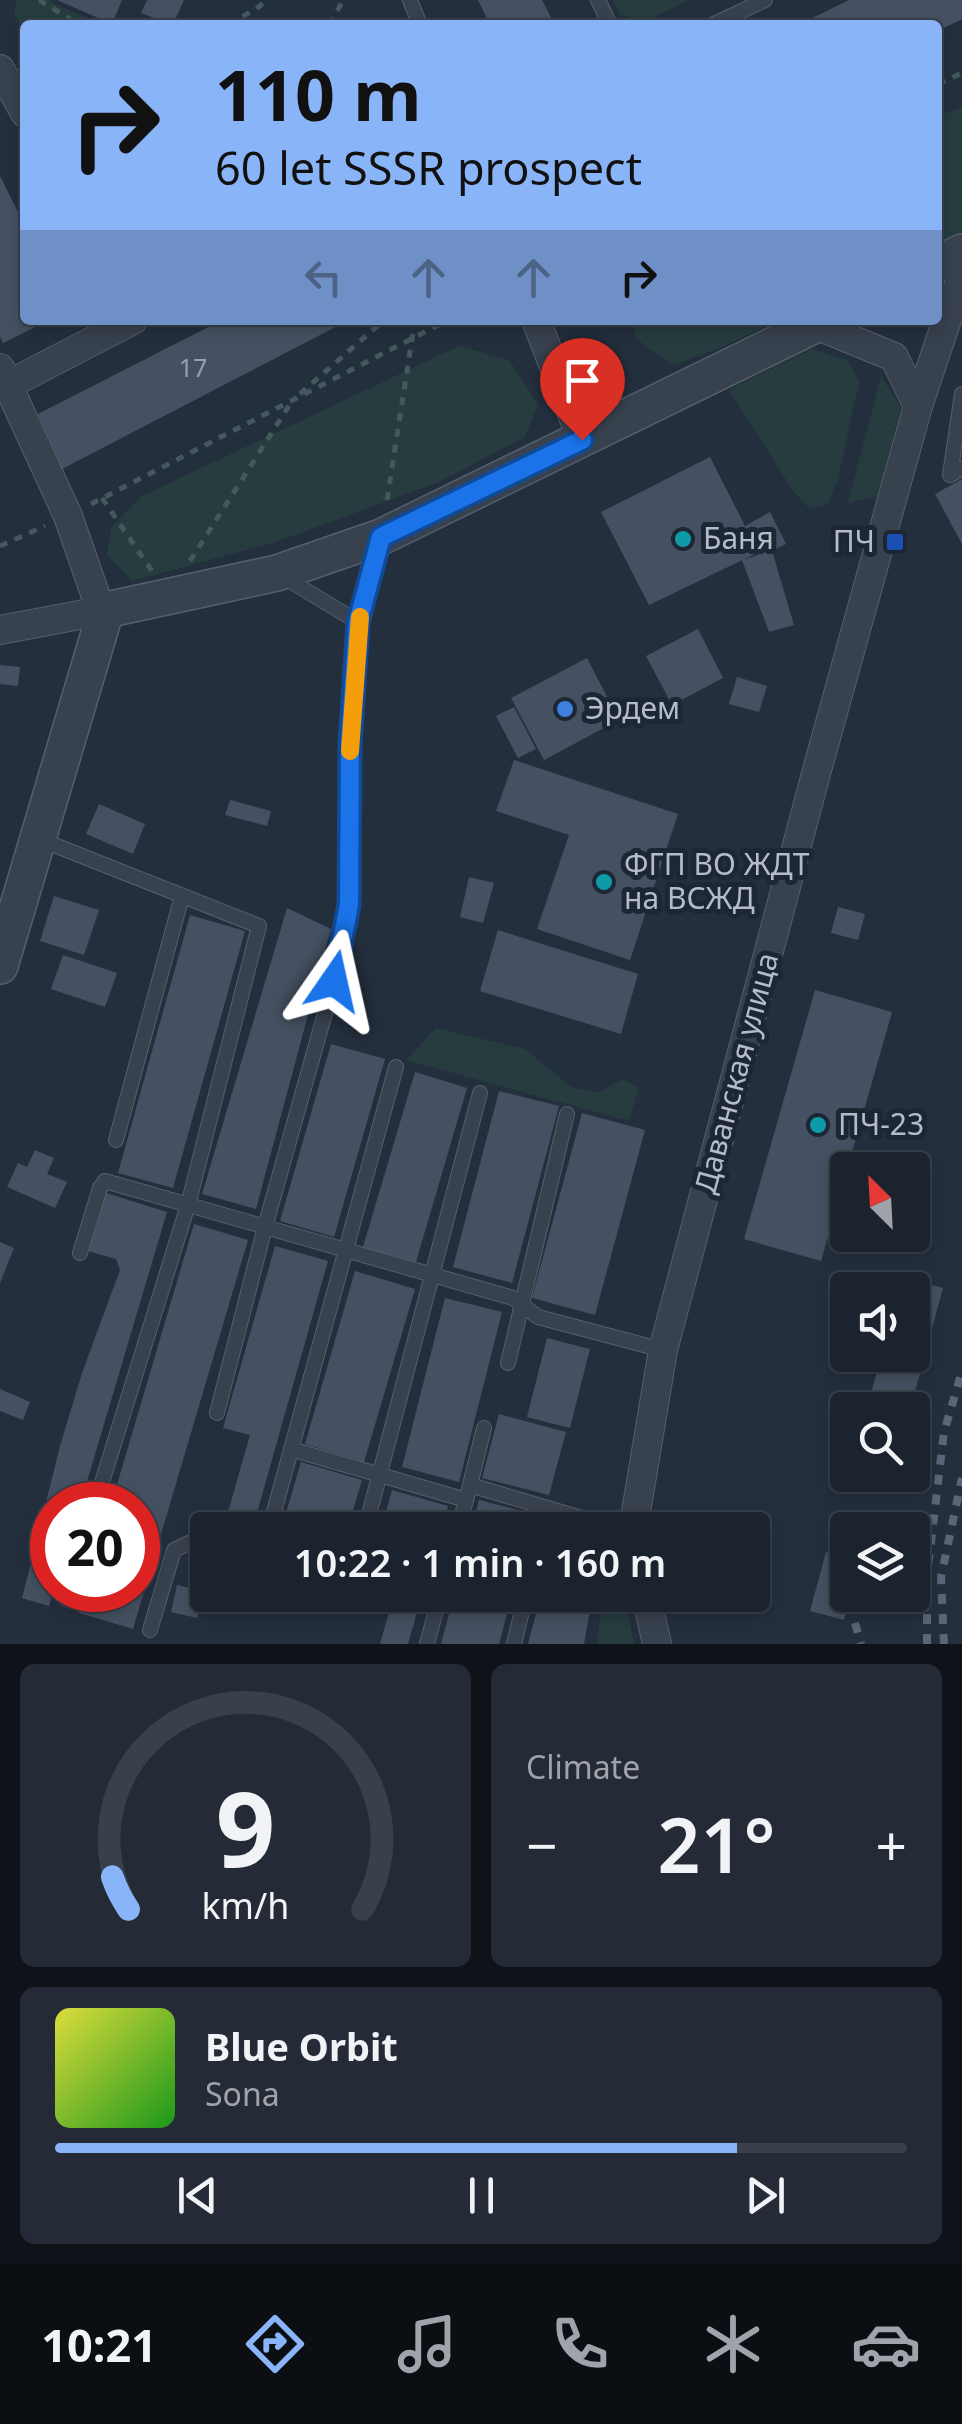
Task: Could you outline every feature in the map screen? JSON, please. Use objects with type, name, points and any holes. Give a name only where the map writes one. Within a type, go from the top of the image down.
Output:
[{"type":"street","points":[[0,68],[20,104]]},
{"type":"street","name":"Даванская улица","points":[[636,1512],[663,1350],[918,406],[962,276]]},
{"type":"street","points":[[0,966],[104,610],[68,516],[4,376],[121,325]]},
{"type":"street","points":[[538,325],[582,440]]},
{"type":"street","points":[[0,630],[278,573],[381,537],[814,325]]},
{"type":"street","points":[[826,325],[894,357],[918,406]]},
{"type":"street","points":[[650,1612],[657,1644]]},
{"type":"lane","points":[[723,20],[766,0]]},
{"type":"lane","points":[[962,394],[950,475],[962,468]]},
{"type":"lane","points":[[217,1413],[334,981],[349,905],[350,744],[358,622],[381,537]]},
{"type":"lane","points":[[278,573],[358,622]]},
{"type":"lane","points":[[39,839],[260,926],[188,1205],[102,1482]]},
{"type":"lane","points":[[116,1140],[182,896]]},
{"type":"lane","points":[[273,1512],[396,1068]]},
{"type":"lane","points":[[370,1512],[480,1093]]},
{"type":"lane","points":[[508,1363],[567,1114]]},
{"type":"lane","points":[[80,1253],[105,1182],[513,1298],[538,1317],[663,1350]]},
{"type":"lane","points":[[463,1512],[484,1428]]},
{"type":"lane","points":[[291,1449],[380,1474],[561,1512]]},
{"type":"lane","points":[[546,1512],[547,1508]]},
{"type":"lane","points":[[150,1630],[174,1550],[190,1542]]},
{"type":"lane","points":[[426,1644],[435,1612]]},
{"type":"lane","points":[[514,1644],[522,1612]]},
{"type":"path","points":[[40,0],[71,20]]},
{"type":"path","points":[[237,20],[265,0]]},
{"type":"path","points":[[102,498],[168,596],[292,400],[378,325]]},
{"type":"path","points":[[381,537],[414,325]]},
{"type":"path","points":[[0,546],[68,516],[438,325]]},
{"type":"green space","points":[[17,0],[51,0],[92,20],[20,23],[14,14]]},
{"type":"green space","points":[[613,0],[689,0],[648,20],[619,14]]},
{"type":"green space","points":[[962,107],[962,230],[942,241],[942,114]]},
{"type":"green space","points":[[634,325],[769,325],[674,365],[636,339]]},
{"type":"green space","points":[[459,346],[509,360],[538,404],[525,437],[439,482],[273,543],[132,581],[107,555],[111,528],[142,496]]},
{"type":"green space","points":[[811,349],[847,360],[859,382],[838,479],[827,505],[809,508],[794,492],[729,390]]},
{"type":"green space","points":[[881,376],[901,408],[878,496],[848,503]]},
{"type":"green space","points":[[436,1028],[525,1049],[571,1087],[597,1093],[623,1079],[639,1088],[629,1121],[406,1060]]},
{"type":"green space","points":[[601,1612],[627,1612],[634,1644],[597,1644]]},
{"type":"building","points":[[57,0],[122,0],[114,20],[103,20]]},
{"type":"building","points":[[147,0],[184,0],[175,20],[160,20],[141,13]]},
{"type":"building","points":[[478,0],[542,0],[552,20],[488,20]]},
{"type":"building","points":[[849,0],[962,0],[962,19],[942,29],[942,20],[808,20]]},
{"type":"building","points":[[0,176],[20,216],[20,325],[40,325],[3,343]]},
{"type":"building","points":[[212,325],[339,325],[62,469],[38,414]]},
{"type":"building","name":"Баня","points":[[710,457],[745,526],[770,512],[786,544],[772,551],[794,625],[769,632],[742,560],[649,605],[601,512]]},
{"type":"building","points":[[962,479],[962,544],[935,494]]},
{"type":"building","points":[[698,629],[723,678],[672,705],[646,656]]},
{"type":"building","name":"Эрдем","points":[[587,658],[619,720],[544,760],[511,698]]},
{"type":"building","points":[[0,665],[20,667],[18,686],[0,684]]},
{"type":"building","points":[[737,677],[767,686],[759,712],[729,704]]},
{"type":"building","points":[[514,707],[536,749],[518,758],[496,716]]},
{"type":"building","name":"ФГП ВО ЖДТ на ВСЖД","points":[[514,760],[678,814],[630,960],[537,929],[569,835],[496,811]]},
{"type":"building","points":[[230,800],[271,811],[267,826],[225,815]]},
{"type":"building","points":[[99,804],[145,824],[133,854],[86,834]]},
{"type":"building","points":[[469,877],[494,883],[483,923],[460,917]]},
{"type":"building","points":[[54,896],[99,910],[84,955],[40,941]]},
{"type":"building","points":[[838,907],[865,914],[858,940],[831,933]]},
{"type":"building","points":[[287,908],[331,929],[256,1209],[202,1194]]},
{"type":"building","points":[[190,915],[245,931],[173,1188],[118,1173]]},
{"type":"building","points":[[498,930],[638,974],[621,1034],[480,991]]},
{"type":"building","points":[[63,955],[117,973],[105,1007],[51,989]]},
{"type":"building","name":"ПЧ-23","points":[[815,990],[892,1012],[852,1152],[830,1152],[830,1229],[821,1261],[744,1239]]},
{"type":"building","points":[[331,1044],[385,1059],[334,1237],[280,1221]]},
{"type":"building","points":[[415,1072],[467,1088],[416,1262],[363,1247]]},
{"type":"building","points":[[499,1091],[559,1106],[512,1283],[453,1267]]},
{"type":"building","points":[[582,1113],[645,1130],[595,1315],[532,1298]]},
{"type":"building","points":[[35,1150],[54,1158],[47,1174],[67,1182],[55,1208],[7,1187],[18,1163],[27,1167]]},
{"type":"building","points":[[106,1193],[167,1212],[87,1482],[51,1482],[82,1373],[120,1270],[116,1259],[88,1251]]},
{"type":"building","points":[[194,1224],[248,1240],[160,1538],[160,1482],[118,1482]]},
{"type":"building","points":[[0,1242],[14,1248],[0,1283]]},
{"type":"building","points":[[275,1246],[328,1261],[257,1512],[228,1512],[250,1435],[223,1428]]},
{"type":"building","points":[[355,1271],[415,1289],[364,1462],[305,1444]]},
{"type":"building","points":[[930,1284],[943,1288],[930,1336]]},
{"type":"building","points":[[445,1298],[502,1312],[459,1482],[402,1467]]},
{"type":"building","points":[[547,1338],[590,1349],[570,1428],[527,1417]]},
{"type":"building","points":[[877,1372],[920,1372],[915,1392],[871,1392]]},
{"type":"building","points":[[0,1389],[30,1402],[23,1420],[0,1411]]},
{"type":"building","points":[[499,1414],[566,1432],[549,1495],[482,1478]]},
{"type":"building","points":[[301,1462],[362,1480],[352,1512],[286,1512]]},
{"type":"building","points":[[392,1490],[448,1506],[446,1512],[386,1512]]},
{"type":"building","points":[[479,1500],[525,1512],[476,1512]]},
{"type":"building","points":[[826,1552],[830,1553],[830,1612],[846,1612],[844,1620],[810,1611]]},
{"type":"building","points":[[30,1566],[30,1600],[22,1598]]},
{"type":"building","points":[[177,1585],[190,1588],[190,1612],[198,1612],[197,1618],[171,1612]]},
{"type":"building","points":[[79,1612],[138,1612],[133,1629]]},
{"type":"building","points":[[389,1612],[417,1612],[408,1644],[380,1644]]},
{"type":"building","points":[[449,1612],[507,1612],[499,1644],[441,1644]]},
{"type":"building","points":[[536,1612],[590,1612],[584,1644],[528,1644]]},
{"type":"railway","points":[[927,1644],[927,1576],[944,1432],[962,1371]]},
{"type":"railway","points":[[944,1644],[941,1577],[962,1478]]},
{"type":"railway","points":[[855,1623],[861,1644]]},
{"type":"slow traffic","points":[[350,751],[360,617]]},
{"type":"place","name":"Баня","points":[[683,539]]},
{"type":"place","name":"ПЧ","points":[[895,542]]},
{"type":"place","name":"Эрдем","points":[[565,709]]},
{"type":"place","name":"ФГП ВО ЖДТ на ВСЖД","points":[[604,882]]},
{"type":"place","name":"ПЧ-23","points":[[818,1125]]},
{"type":"route","points":[[334,981],[349,905],[350,744],[358,622],[381,537],[582,440]]}]
